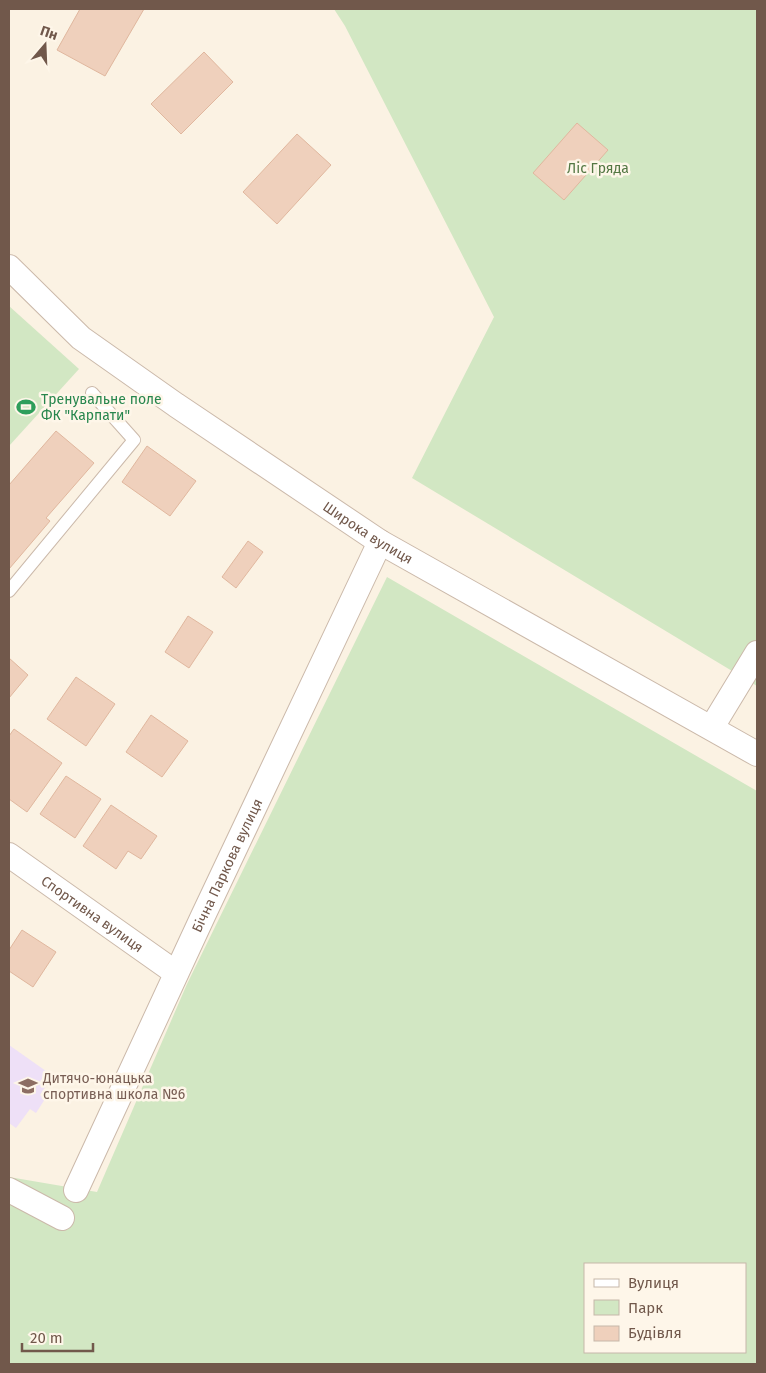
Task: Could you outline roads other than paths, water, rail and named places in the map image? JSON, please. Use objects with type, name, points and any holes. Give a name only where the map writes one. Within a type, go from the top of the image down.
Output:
[{"type":"street","name":"Широка вулиця","points":[[9,267],[81,338],[184,411],[380,542],[757,754]]},
{"type":"street","name":"Бічна Паркова вулиця","points":[[76,1190],[176,973],[380,542]]},
{"type":"street","points":[[712,727],[757,653]]},
{"type":"street","name":"Спортивна вулиця","points":[[9,855],[176,973]]},
{"type":"street","points":[[9,1190],[62,1218]]},
{"type":"lane","points":[[9,591],[134,440],[92,393]]},
{"type":"place","name":"Тренувальне поле ФК \"Карпати\"","points":[[26,407]]},
{"type":"place","name":"Дитячо-юнацька спортивна школа №6","points":[[28,1086]]},
{"type":"park label","name":"Ліс Гряда","points":[[598,168]]}]
